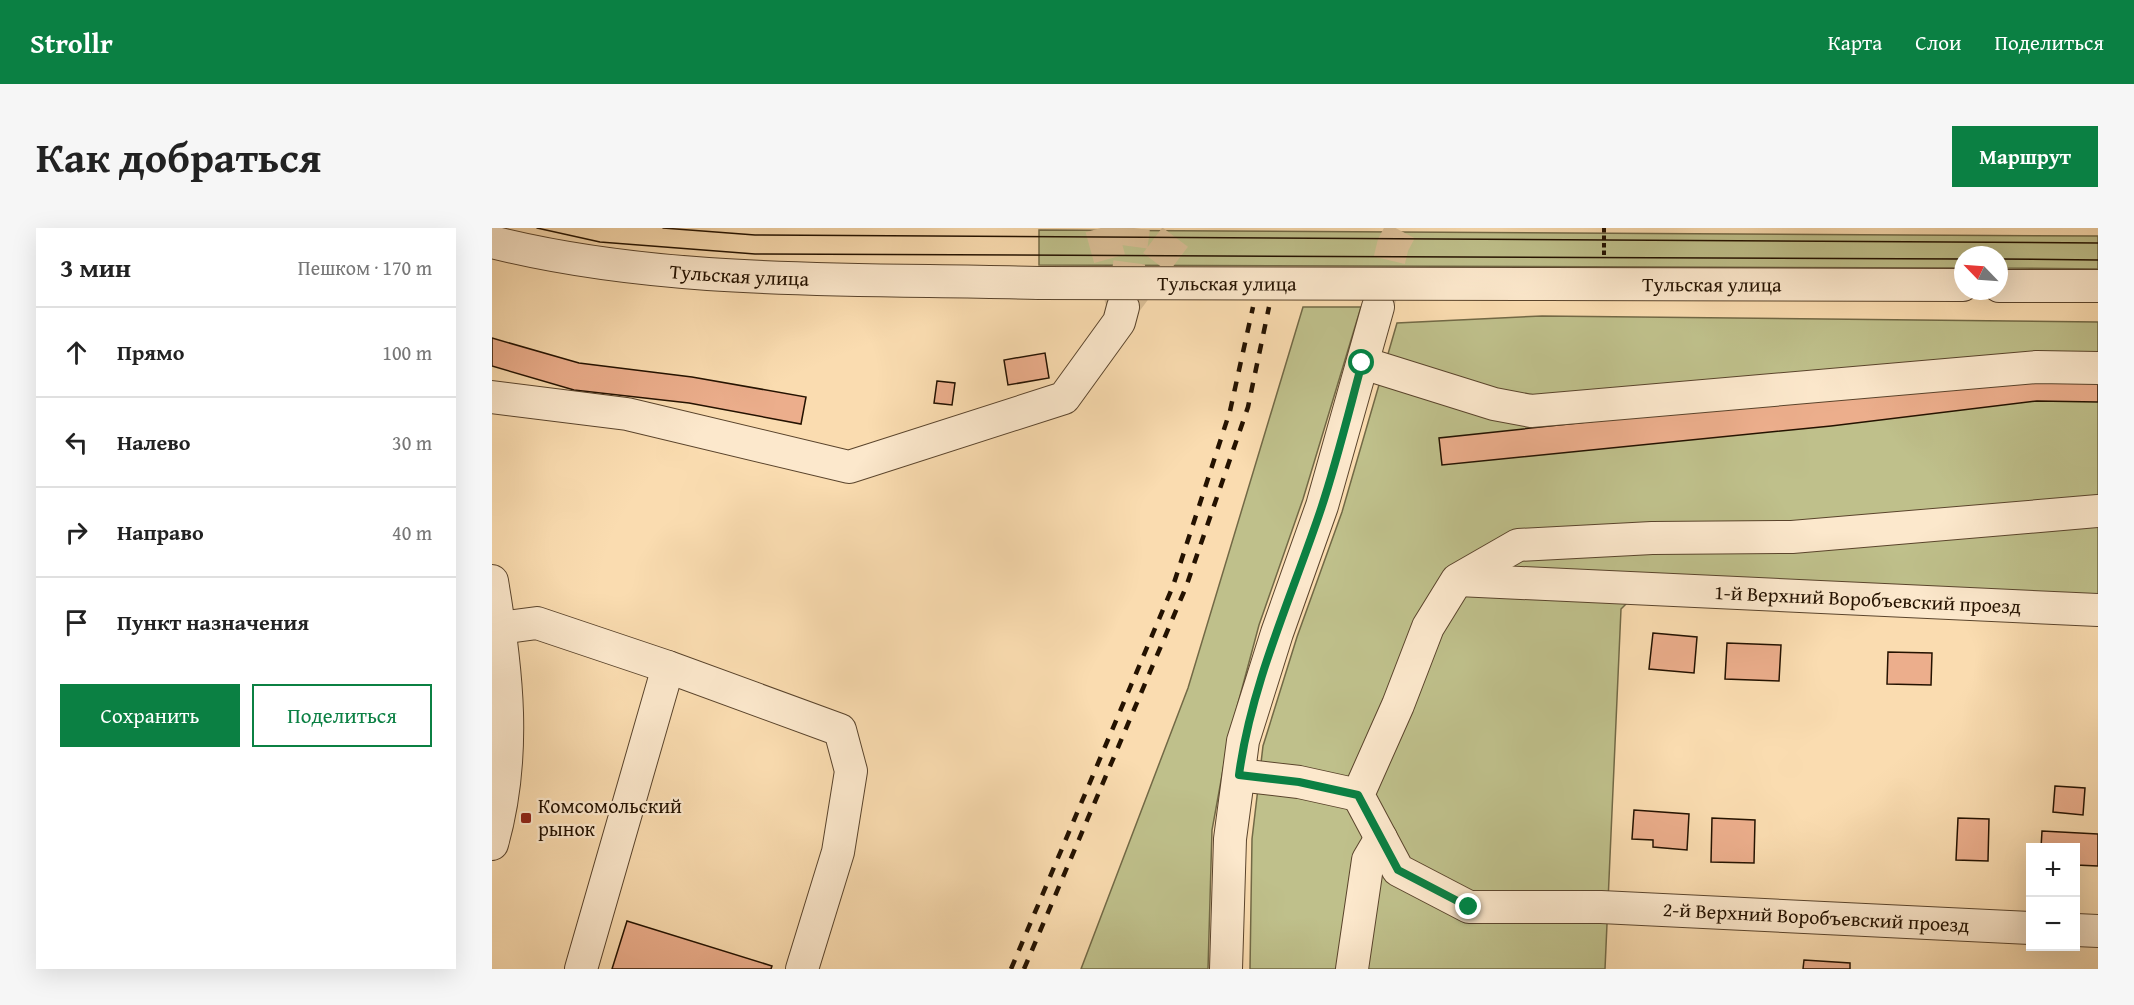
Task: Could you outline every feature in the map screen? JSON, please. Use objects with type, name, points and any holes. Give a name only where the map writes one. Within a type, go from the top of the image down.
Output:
[{"type":"street","name":"Тульская улица","points":[[492,242],[568,257],[676,270],[754,275],[1039,283],[1954,285]]},
{"type":"street","points":[[2008,286],[2098,286]]},
{"type":"street","points":[[492,397],[627,414],[849,467],[1064,398],[1119,322],[1123,307]]},
{"type":"street","points":[[1226,969],[1230,839],[1243,741],[1277,633],[1322,506],[1378,307]]},
{"type":"street","points":[[1362,363],[1494,404],[1531,411],[2037,367],[2098,368]]},
{"type":"street","points":[[1239,775],[1299,782],[1358,795],[1398,705],[1428,627],[1457,580],[1518,545],[1652,538],[1792,537],[2098,511]]},
{"type":"street","name":"1-й Верхний Воробъевский проезд","points":[[1457,580],[1637,586],[2098,610]]},
{"type":"street","points":[[492,581],[500,628],[501,728],[500,814],[492,844]]},
{"type":"street","points":[[500,628],[537,623],[668,667],[840,730],[850,771],[838,852],[802,969]]},
{"type":"street","points":[[581,969],[668,667]]},
{"type":"street","name":"2-й Верхний Воробъевский проезд","points":[[1358,795],[1398,870],[1469,907],[1601,907],[2026,928]]},
{"type":"street","points":[[1352,969],[1368,860],[1381,838]]},
{"type":"street","points":[[2080,930],[2098,931]]},
{"type":"green space","points":[[1039,230],[2098,236],[2098,269],[2008,268],[2008,246],[1954,246],[1954,268],[1039,265]]},
{"type":"green space","points":[[1303,307],[1361,307],[1303,499],[1259,625],[1229,737],[1212,830],[1208,969],[1081,969],[1188,688]]},
{"type":"green space","points":[[1542,316],[2098,322],[2098,624],[1633,597],[1621,609],[1605,969],[1250,969],[1252,839],[1263,746],[1297,637],[1342,512],[1397,323]]},
{"type":"building","points":[[492,338],[579,363],[692,377],[806,397],[801,424],[689,403],[574,390],[492,366]]},
{"type":"building","points":[[1045,353],[1049,378],[1008,385],[1004,360]]},
{"type":"building","points":[[2098,376],[2098,402],[2037,401],[1831,426],[1442,465],[1439,438],[1820,397]]},
{"type":"building","points":[[937,381],[955,383],[952,405],[934,403]]},
{"type":"building","points":[[1653,633],[1697,637],[1694,673],[1649,669]]},
{"type":"building","points":[[1727,643],[1781,645],[1779,681],[1725,679]]},
{"type":"building","points":[[1888,652],[1932,653],[1931,685],[1887,684]]},
{"type":"building","points":[[2055,786],[2085,788],[2083,815],[2053,812]]},
{"type":"building","points":[[1634,810],[1689,814],[1687,850],[1653,847],[1653,840],[1632,839]]},
{"type":"building","points":[[1712,818],[1755,820],[1754,863],[1711,862]]},
{"type":"building","points":[[1958,818],[1989,819],[1988,861],[1956,860]]},
{"type":"building","points":[[2042,831],[2098,834],[2098,866],[2080,865],[2080,843],[2041,843]]},
{"type":"building","points":[[627,921],[772,966],[771,969],[612,969]]},
{"type":"building","points":[[1804,960],[1850,963],[1850,969],[1803,969]]},
{"type":"tunnel","points":[[1101,228],[1123,307]]},
{"type":"tunnel","points":[[1125,294],[1134,228]]},
{"type":"tunnel","points":[[1127,301],[1182,228]]},
{"type":"tunnel","points":[[1378,307],[1393,245],[1402,228]]},
{"type":"tram line","points":[[537,228],[600,242],[755,254],[1954,259]]},
{"type":"tram line","points":[[663,228],[755,235],[2098,243]]},
{"type":"tram line","points":[[2008,259],[2098,260]]},
{"type":"railway","points":[[1011,969],[1173,586],[1230,411],[1253,307]]},
{"type":"railway","points":[[1024,969],[1186,587],[1248,407],[1269,307]]},
{"type":"place","name":"Комсомольский рынок","points":[[526,818]]},
{"type":"route","points":[[1362,363],[1322,506],[1277,633],[1243,741],[1239,775],[1299,782],[1358,795],[1398,870],[1469,907]]}]
